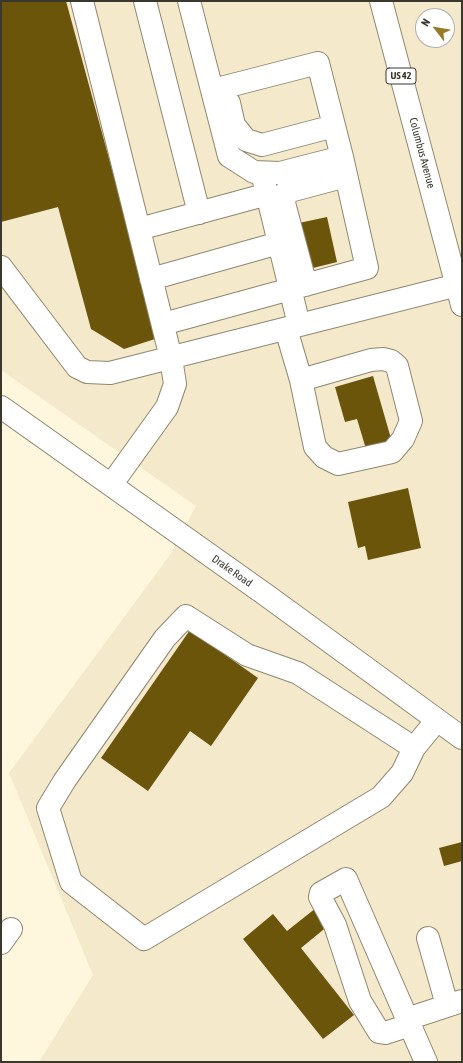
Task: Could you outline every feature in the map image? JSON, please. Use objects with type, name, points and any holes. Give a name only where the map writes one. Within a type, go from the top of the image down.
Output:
[{"type":"street","points":[[82,1],[163,324],[175,384],[167,407],[111,485]]},
{"type":"street","points":[[145,1],[199,213]]},
{"type":"street","points":[[189,1],[218,88],[234,125],[246,140],[262,145],[334,126]]},
{"type":"street","name":"Columbus Avenue","points":[[381,1],[460,291]]},
{"type":"street","points":[[163,324],[368,268],[318,63],[218,88]]},
{"type":"street","points":[[218,88],[229,156],[254,172],[280,173],[344,166]]},
{"type":"street","points":[[301,380],[371,360],[383,359],[391,361],[397,366],[411,420],[403,439],[392,452],[338,464],[324,457],[315,447],[301,380],[293,327],[298,287],[284,203],[286,192],[344,166]]},
{"type":"street","points":[[262,172],[279,243],[298,287]]},
{"type":"street","points":[[139,229],[268,194]]},
{"type":"street","points":[[152,279],[279,243]]},
{"type":"street","points":[[1,267],[77,367],[87,372],[110,374],[293,327],[460,291]]},
{"type":"street","name":"Drake Road","points":[[1,407],[462,738]]},
{"type":"street","points":[[414,748],[298,673],[247,655],[186,616],[165,638],[65,780],[48,808],[71,882],[144,939],[381,797],[402,773],[414,748],[437,720]]},
{"type":"street","points":[[426,1062],[408,1022],[346,879],[321,893],[320,897],[335,925],[360,1001],[379,1032],[384,1033],[408,1022],[454,1003],[428,938]]},
{"type":"shaded area","points":[[1,1],[462,1],[462,1062],[39,1062],[93,975],[9,773],[170,555],[196,506],[1,370]]},
{"type":"building","points":[[1,1],[66,1],[158,338],[124,349],[91,329],[58,207],[1,222]]},
{"type":"building","points":[[327,217],[337,262],[309,269],[299,223]]},
{"type":"building","points":[[373,376],[392,442],[366,449],[357,419],[345,422],[335,387]]},
{"type":"building","points":[[408,488],[421,548],[368,560],[365,546],[358,548],[348,502]]},
{"type":"building","points":[[190,630],[258,678],[211,746],[190,731],[148,791],[101,758]]},
{"type":"building","points":[[462,842],[462,861],[444,866],[439,848]]},
{"type":"building","points":[[316,908],[329,925],[301,948],[354,1015],[323,1039],[243,939],[273,914],[287,931]]}]
